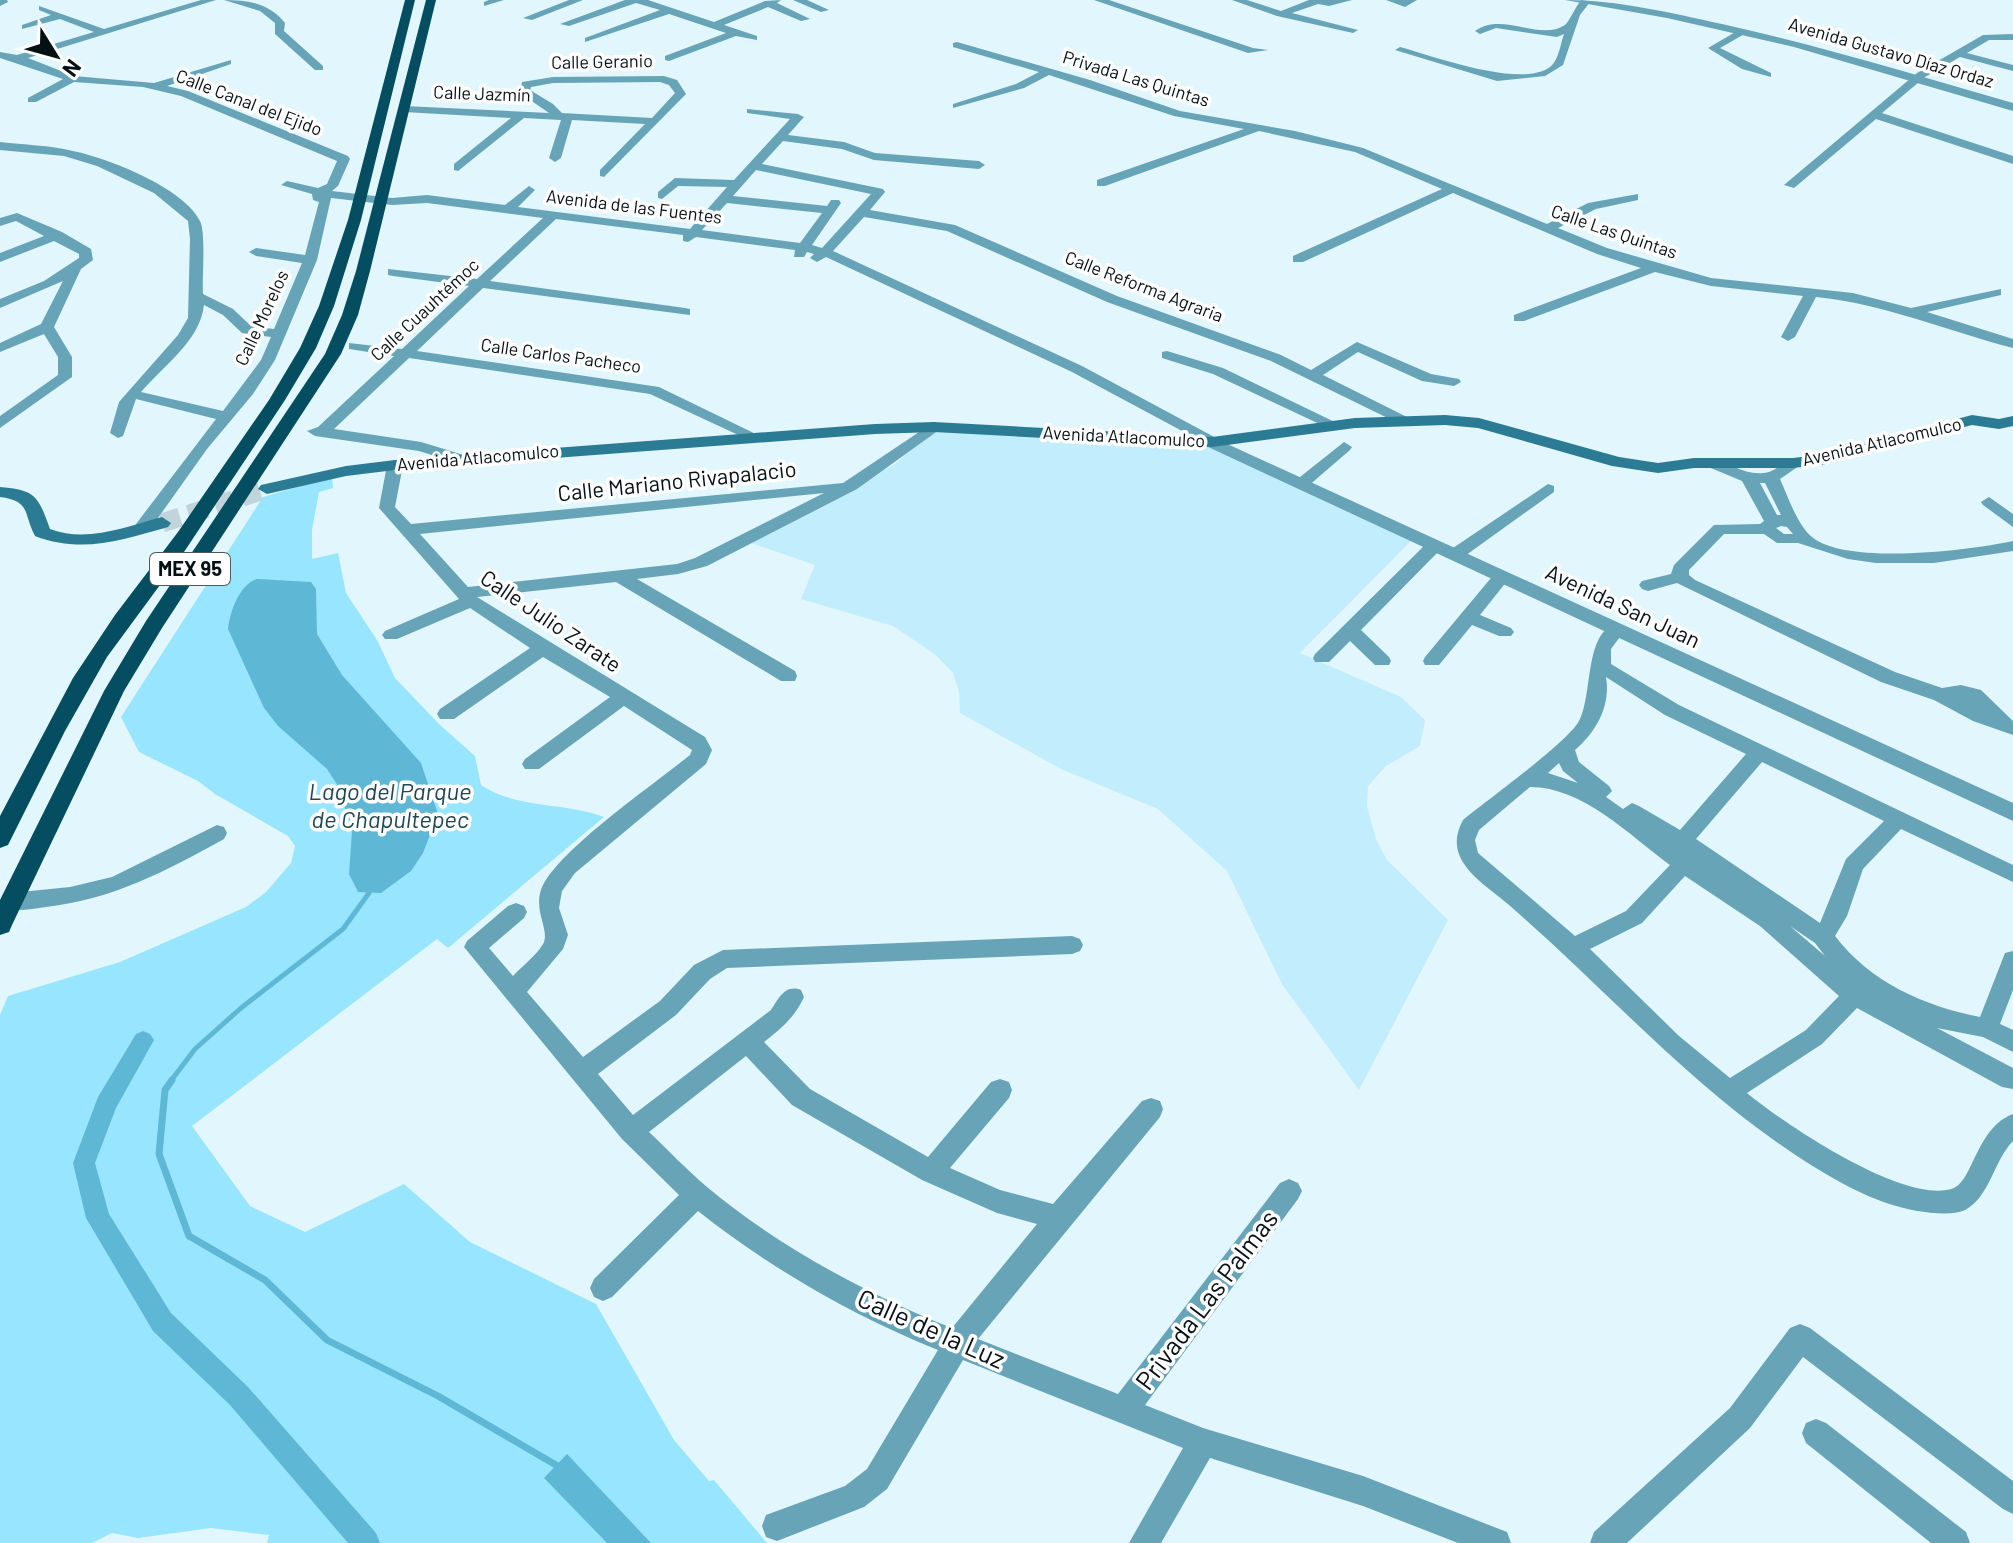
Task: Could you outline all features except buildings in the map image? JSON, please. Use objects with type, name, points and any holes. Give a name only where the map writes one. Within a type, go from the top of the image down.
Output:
[{"type":"highway","name":"MEX 95","points":[[0,839],[36,764],[117,627],[165,565],[283,392],[307,351],[325,312],[340,266],[376,136],[386,78],[410,0]]},
{"type":"highway","name":"MEX 95","points":[[0,925],[122,678],[160,615],[333,354],[350,315],[431,0]]},
{"type":"main road","name":"Avenida Atlacomulco","points":[[1972,420],[1978,411],[2013,406]]},
{"type":"main road","name":"Avenida Atlacomulco","points":[[267,489],[346,471],[395,465],[754,437],[934,427],[1212,442],[1333,425],[1445,420],[1479,423],[1640,467],[1793,463],[1827,459],[1972,420],[1999,424],[2013,421]]},
{"type":"main road","points":[[0,492],[19,494],[31,501],[42,532],[56,539],[83,541],[162,523]]},
{"type":"street","points":[[0,64],[211,0]]},
{"type":"street","points":[[229,0],[262,7],[269,12],[280,23],[279,32],[319,68]]},
{"type":"street","points":[[487,4],[499,0]]},
{"type":"street","points":[[528,18],[578,0]]},
{"type":"street","points":[[565,24],[636,0],[670,5],[686,16],[753,38]]},
{"type":"street","points":[[798,0],[824,10]]},
{"type":"street","points":[[1099,0],[1130,2],[1265,48],[1252,51],[1184,28],[1130,2]]},
{"type":"street","points":[[1237,0],[1281,14],[1353,30]]},
{"type":"street","points":[[1281,14],[1316,1],[1347,0]]},
{"type":"street","points":[[1391,0],[1405,4],[1412,0]]},
{"type":"street","name":"Avenida Gustavo Díaz Ordaz","points":[[1570,0],[1626,4]]},
{"type":"street","name":"Avenida Gustavo Díaz Ordaz","points":[[1599,0],[1802,41],[2013,105]]},
{"type":"street","points":[[657,49],[772,2],[805,19]]},
{"type":"street","points":[[1400,50],[1489,77],[1545,73],[1558,65],[1569,29],[1585,2]]},
{"type":"street","points":[[589,40],[670,5]]},
{"type":"street","points":[[42,8],[105,33]]},
{"type":"street","points":[[26,27],[61,15]]},
{"type":"street","points":[[627,38],[686,16]]},
{"type":"street","points":[[1184,28],[1197,23]]},
{"type":"street","name":"Avenida Gustavo Díaz Ordaz","points":[[1712,23],[1919,77]]},
{"type":"street","points":[[1480,31],[1495,25],[1557,34],[1564,28],[1569,29]]},
{"type":"street","points":[[669,58],[737,32]]},
{"type":"street","points":[[1743,32],[1713,48],[1730,56],[1736,64],[1767,75]]},
{"type":"street","points":[[1790,185],[1919,77],[1987,37],[2013,37]]},
{"type":"street","name":"Privada Las Quintas","points":[[957,45],[1178,114],[1261,127]]},
{"type":"street","points":[[1956,53],[2013,68]]},
{"type":"street","name":"Calle Canal del Ejido","points":[[0,55],[17,58],[72,79],[184,93],[344,159],[332,186],[323,192]]},
{"type":"street","points":[[155,87],[227,62]]},
{"type":"street","name":"Privada Las Quintas","points":[[957,106],[1020,86],[1048,71]]},
{"type":"street","points":[[32,100],[72,79]]},
{"type":"street","name":"Calle Geranio","points":[[559,112],[527,94],[524,91],[526,84],[553,80],[667,79],[679,88],[681,94],[653,121]]},
{"type":"street","name":"Calle Jazmín","points":[[404,109],[525,114],[559,112],[653,121]]},
{"type":"street","points":[[691,235],[798,117],[751,111]]},
{"type":"street","points":[[555,158],[559,112]]},
{"type":"street","points":[[458,167],[525,114]]},
{"type":"street","points":[[1873,114],[2013,160]]},
{"type":"street","points":[[604,173],[653,121]]},
{"type":"street","points":[[1101,183],[1261,127]]},
{"type":"street","name":"Calle Las Quintas","points":[[1261,127],[1359,150],[1654,268],[1711,282],[1853,297],[2013,344]]},
{"type":"street","points":[[779,137],[844,146],[874,156],[979,165]]},
{"type":"street","points":[[0,146],[87,158],[112,167],[186,208],[195,222],[194,271],[198,297],[193,324],[133,394],[121,412],[118,433]]},
{"type":"street","points":[[754,166],[879,192],[822,256]]},
{"type":"street","points":[[662,195],[675,182],[737,184]]},
{"type":"street","points":[[287,185],[405,202]]},
{"type":"street","points":[[801,251],[847,187]]},
{"type":"street","points":[[458,203],[476,188]]},
{"type":"street","points":[[1298,259],[1452,189]]},
{"type":"street","points":[[508,209],[529,190]]},
{"type":"street","name":"Calle Morelos","points":[[142,528],[201,446],[255,381],[280,334],[310,260],[326,200],[317,197],[323,192]]},
{"type":"street","points":[[1548,228],[1592,206],[1634,197]]},
{"type":"street","name":"Avenida de las Fuentes","points":[[405,202],[427,199],[508,209],[550,218]]},
{"type":"street","points":[[724,199],[830,210]]},
{"type":"street","name":"Avenida de las Fuentes","points":[[405,202],[421,207],[691,235],[822,256],[1077,369],[1212,442]]},
{"type":"street","name":"Calle Reforma Agraria","points":[[863,213],[950,228],[1112,299],[1276,358],[1404,421]]},
{"type":"street","points":[[0,222],[17,217],[86,252],[86,260],[75,270],[0,304]]},
{"type":"street","name":"Calle Cuauhtémoc","points":[[461,459],[421,447],[319,432],[550,218]]},
{"type":"street","points":[[0,258],[57,235]]},
{"type":"street","points":[[256,252],[310,260]]},
{"type":"street","points":[[1519,318],[1654,268]]},
{"type":"street","points":[[0,348],[47,327],[75,270]]},
{"type":"street","points":[[393,272],[685,312]]},
{"type":"street","points":[[1788,337],[1812,292]]},
{"type":"street","points":[[1912,312],[1996,292]]},
{"type":"street","points":[[198,297],[228,312],[252,332],[280,334]]},
{"type":"street","points":[[1,421],[65,377],[65,357],[47,327]]},
{"type":"street","name":"Calle Carlos Pacheco","points":[[354,346],[654,390],[754,437]]},
{"type":"street","points":[[1312,376],[1357,346],[1427,378],[1454,382]]},
{"type":"street","points":[[1167,355],[1218,371],[1333,425]]},
{"type":"street","points":[[133,394],[228,417]]},
{"type":"street","name":"Calle Mariano Rivapalacio","points":[[406,530],[852,486],[911,447],[934,427]]},
{"type":"street","name":"Avenida San Juan","points":[[1212,442],[2013,813]]},
{"type":"street","points":[[1301,484],[1344,447]]},
{"type":"street","points":[[1712,463],[1749,478],[1771,478],[1781,475],[1793,463]]},
{"type":"street","name":"Calle Julio Zarate","points":[[395,465],[387,508],[467,597],[543,648],[698,742],[702,750],[699,759],[567,867],[552,889],[548,908],[557,935],[552,949],[513,992]]},
{"type":"street","points":[[1749,478],[1770,525],[1780,538],[1797,531]]},
{"type":"street","points":[[1771,478],[1797,531],[1840,553],[1903,558],[1991,552],[2013,546]]},
{"type":"street","points":[[391,635],[467,597],[701,562],[852,486]]},
{"type":"street","points":[[1456,554],[1548,489]]},
{"type":"street","points":[[1989,502],[2013,522]]},
{"type":"street","points":[[1680,577],[1680,569],[1720,529],[1770,525]]},
{"type":"street","points":[[1322,658],[1435,545]]},
{"type":"street","points":[[619,576],[788,676]]},
{"type":"street","points":[[1432,661],[1502,576]]},
{"type":"street","points":[[1648,585],[1680,577]]},
{"type":"street","points":[[1680,577],[1689,584],[1888,677],[1941,695],[1964,689],[1973,692],[2012,728]]},
{"type":"street","points":[[1469,617],[1505,632]]},
{"type":"street","points":[[1349,629],[1382,661]]},
{"type":"street","points":[[1616,630],[1602,648],[1601,677],[1594,714],[1582,733],[1470,826],[1465,840],[1468,857],[1573,947],[1671,1043],[1755,1115],[1848,1175],[1897,1195],[1932,1201],[1959,1200],[1970,1190],[1993,1144],[2012,1126]]},
{"type":"street","points":[[447,714],[543,648]]},
{"type":"street","points":[[1601,677],[1621,674],[1631,686],[1672,710],[2013,874]]},
{"type":"street","points":[[532,764],[623,697]]},
{"type":"street","points":[[1564,748],[1570,766],[1588,782],[1682,841],[1823,937],[1846,967],[1914,1009],[1940,1019],[1987,1028],[2013,1042]]},
{"type":"street","points":[[1682,841],[1758,753]]},
{"type":"street","points":[[1527,780],[1553,780],[1584,793],[1768,920],[1854,995],[2012,1080]]},
{"type":"street","points":[[1823,937],[1836,916],[1854,865],[1899,818]]},
{"type":"street","points":[[11,902],[66,897],[107,887],[142,873],[217,833]]},
{"type":"street","points":[[1573,947],[1634,917],[1683,864]]},
{"type":"street","name":"Calle de la Luz","points":[[516,912],[475,947],[631,1131],[697,1195],[742,1230],[892,1318],[1203,1442],[1363,1491],[1496,1543]]},
{"type":"street","points":[[581,1073],[668,1008],[702,972],[723,959],[1072,945]]},
{"type":"street","points":[[1987,1028],[2013,960]]},
{"type":"street","points":[[1729,1092],[1814,1037],[1854,995]]},
{"type":"street","points":[[631,1131],[749,1042],[779,1017],[793,997]]},
{"type":"street","points":[[749,1042],[775,1073],[801,1097],[931,1172],[997,1201],[1058,1218]]},
{"type":"street","points":[[931,1172],[1000,1090]]},
{"type":"street","points":[[777,1526],[854,1497],[877,1479],[958,1342],[1151,1109]]},
{"type":"street","name":"Privada Las Palmas","points":[[1124,1409],[1289,1191]]},
{"type":"street","points":[[603,1288],[697,1195]]},
{"type":"street","points":[[1605,1543],[1740,1418],[1800,1338],[2013,1499]]},
{"type":"street","points":[[1816,1433],[1955,1543]]},
{"type":"street","points":[[1144,1543],[1203,1442]]},
{"type":"shaded area","points":[[936,428],[1199,441],[1413,539],[1300,653],[1401,697],[1425,720],[1420,746],[1386,766],[1368,786],[1367,807],[1376,839],[1387,860],[1448,920],[1359,1090],[1282,984],[1227,871],[1158,809],[1061,769],[960,713],[959,692],[953,673],[936,655],[893,626],[801,599],[815,565],[751,543],[895,464]]},
{"type":"shaded area","points":[[332,477],[333,488],[319,492],[312,530],[312,559],[338,553],[346,593],[377,640],[395,678],[475,756],[481,785],[495,793],[525,802],[604,817],[448,948],[437,939],[192,1126],[250,1206],[305,1232],[404,1184],[470,1242],[596,1304],[674,1440],[709,1481],[714,1480],[767,1543],[267,1543],[269,1535],[211,1528],[138,1538],[112,1533],[92,1543],[0,1543],[0,1015],[8,996],[120,962],[246,907],[266,892],[291,863],[295,846],[288,836],[198,781],[139,752],[121,717],[263,497]]},
{"type":"water","name":"Lago del Parque de Chapultepec","points":[[257,579],[311,582],[316,589],[317,634],[342,675],[421,763],[438,814],[423,853],[411,871],[381,893],[358,892],[349,874],[352,831],[338,786],[327,769],[278,726],[264,708],[228,629],[240,593]]},
{"type":"water","points":[[567,1454],[651,1543],[607,1543],[544,1478]]},
{"type":"waterway","points":[[170,1082],[195,1049],[241,1008],[343,929],[369,893]]},
{"type":"waterway","points":[[143,1040],[106,1104],[84,1163],[98,1218],[162,1322],[239,1396],[366,1543]]},
{"type":"waterway","points":[[172,1080],[165,1090],[159,1154],[189,1236],[265,1280],[327,1340],[438,1396],[556,1465]]},
{"type":"tunnel","points":[[162,523],[267,489]]}]
